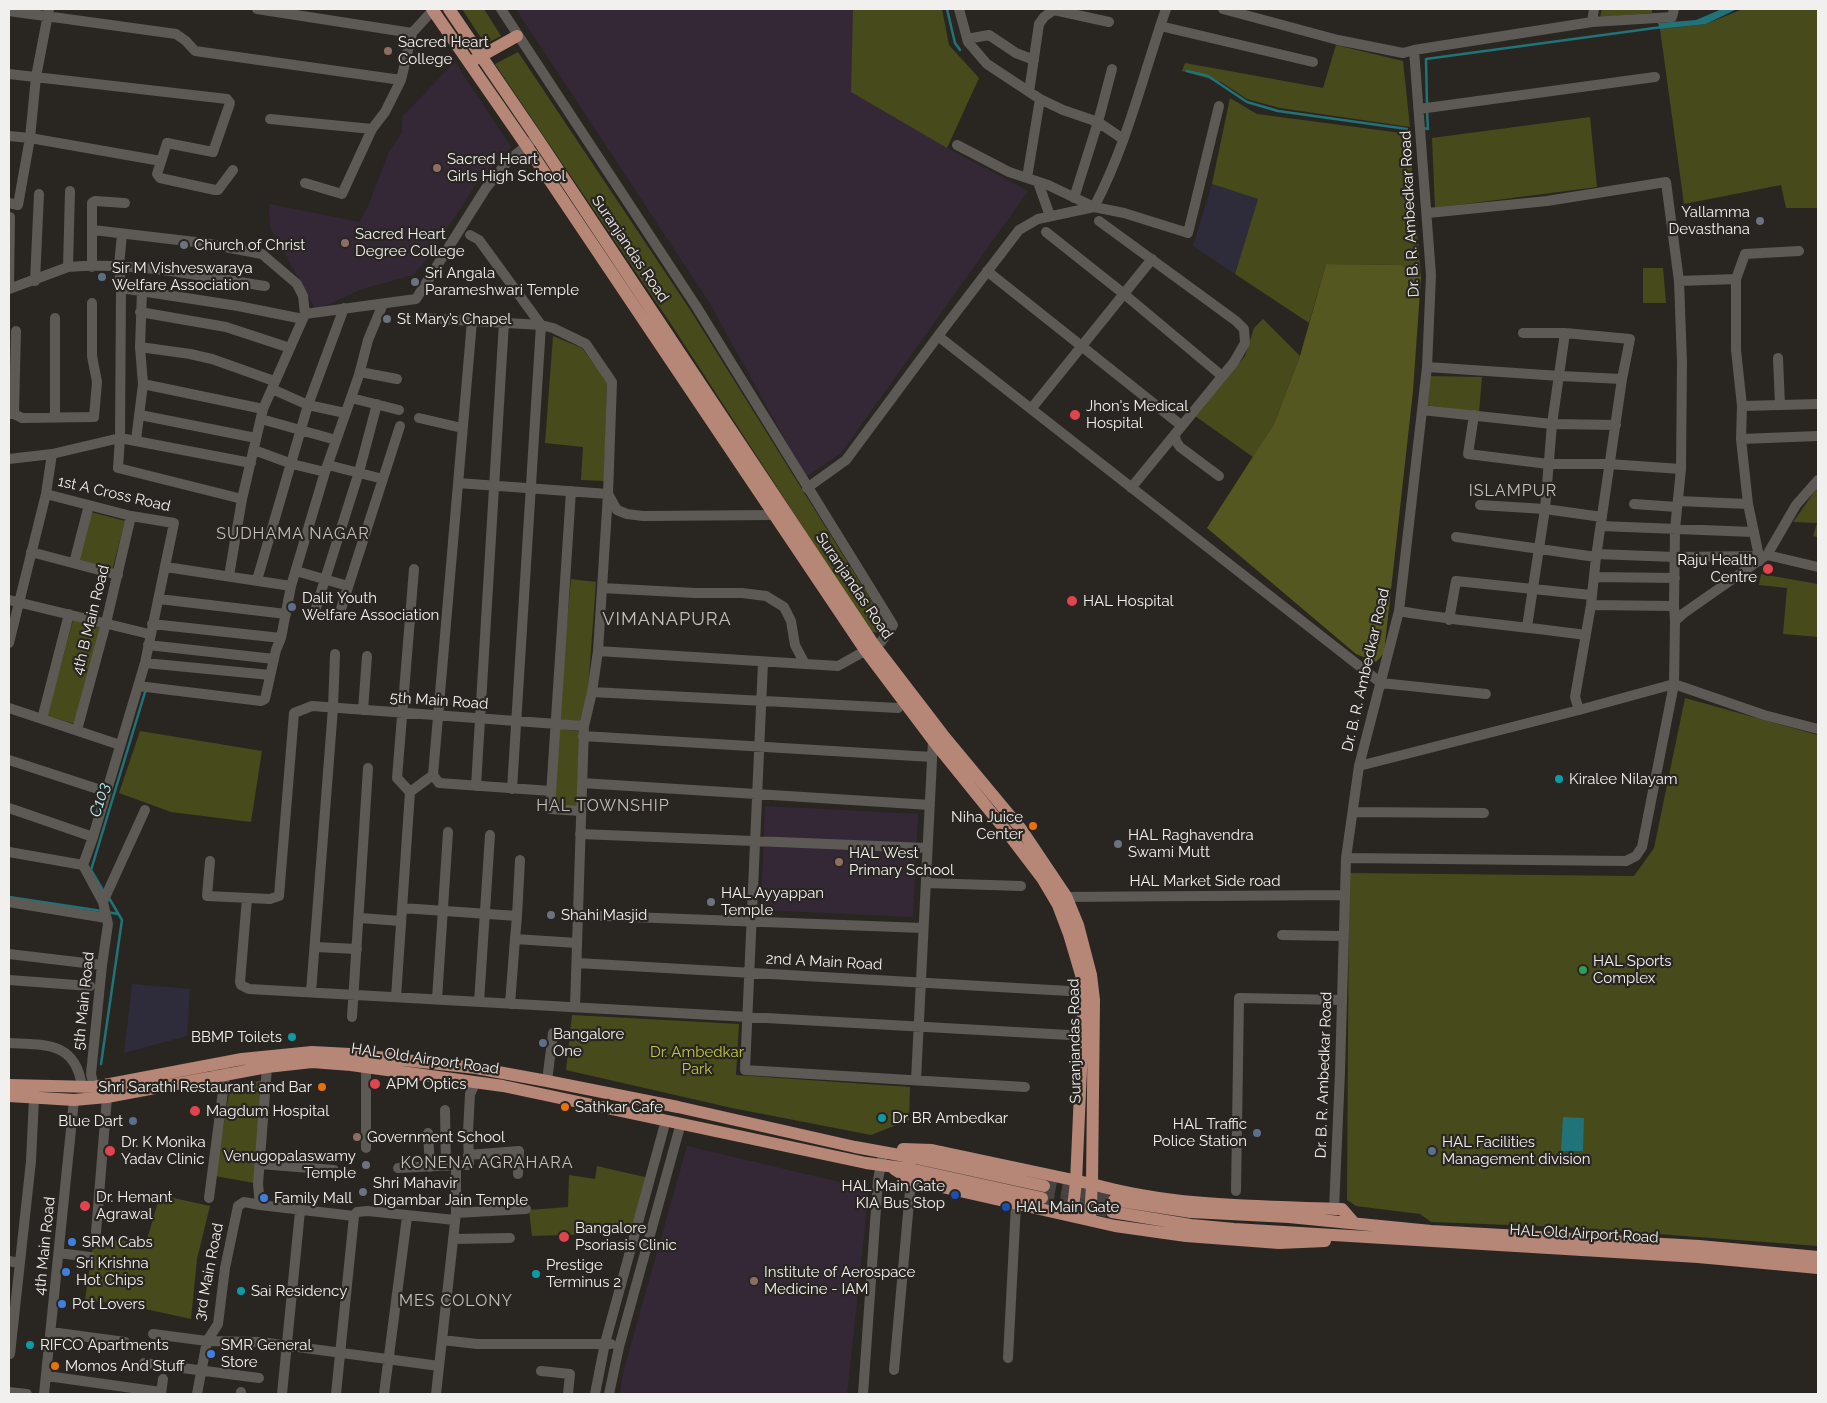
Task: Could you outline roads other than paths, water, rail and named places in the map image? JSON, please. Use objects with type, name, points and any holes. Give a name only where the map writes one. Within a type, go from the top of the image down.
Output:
[{"type":"main road","name":"Suranjandas Road","points":[[433,9],[469,62],[531,141],[869,648]]},
{"type":"main road","name":"Suranjandas Road","points":[[449,9],[481,57],[531,141],[774,515],[869,648],[938,738],[1021,828],[1078,925],[1091,975],[1094,1000],[1090,1220]]},
{"type":"main road","points":[[469,62],[517,36]]},
{"type":"main road","name":"Suranjandas Road","points":[[1060,897],[1058,905],[1082,978],[1083,1025],[1076,1182],[1072,1216]]},
{"type":"main road","name":"HAL Old Airport Road","points":[[9,1085],[88,1087],[242,1059],[350,1054],[476,1068],[678,1107],[885,1162]]},
{"type":"main road","name":"HAL Old Airport Road","points":[[9,1096],[74,1100],[107,1097],[225,1076],[312,1057],[366,1067],[503,1086],[666,1120],[885,1162]]},
{"type":"main road","points":[[885,1162],[904,1148],[932,1150],[1092,1184],[1114,1191],[1200,1204],[1342,1209],[1351,1229]]},
{"type":"main road","points":[[885,1162],[911,1180],[1115,1226],[1186,1236],[1279,1243],[1338,1240],[1351,1229]]},
{"type":"main road","points":[[885,1162],[910,1169],[1043,1192]]},
{"type":"main road","points":[[1113,1206],[1289,1217],[1351,1229]]},
{"type":"main road","name":"HAL Old Airport Road","points":[[1351,1229],[1432,1231],[1699,1246],[1818,1257]]},
{"type":"main road","name":"HAL Old Airport Road","points":[[1351,1229],[1431,1242],[1698,1257],[1818,1268]]},
{"type":"street","points":[[257,9],[412,33]]},
{"type":"street","points":[[305,183],[342,194],[372,129],[385,112],[401,80],[412,33],[433,9]]},
{"type":"street","points":[[501,9],[696,306],[893,625],[881,642],[838,666],[598,651]]},
{"type":"street","points":[[959,9],[967,39],[987,64],[1040,99],[1063,110],[1098,122],[1123,139]]},
{"type":"street","points":[[807,488],[846,460],[1019,230],[1038,219],[1094,207],[1105,187],[1123,139],[1166,9]]},
{"type":"street","points":[[1223,9],[1237,11],[1348,42],[1403,53],[1592,22],[1672,17],[1674,9]]},
{"type":"street","points":[[1592,22],[1594,9]]},
{"type":"street","points":[[1029,92],[1041,20],[1055,10],[1109,22]]},
{"type":"street","points":[[9,11],[49,12],[176,34],[186,41],[195,52],[401,80]]},
{"type":"street","points":[[9,204],[18,205],[30,138],[36,77],[49,12]]},
{"type":"street","points":[[1160,26],[1313,62]]},
{"type":"street","points":[[967,39],[988,35],[1016,53],[1034,60]]},
{"type":"street","name":"Dr. B. R. Ambedkar Road","points":[[1334,1209],[1346,858],[1359,766],[1399,611],[1427,368],[1431,275],[1428,213],[1414,50]]},
{"type":"street","points":[[1074,198],[1098,122],[1112,69]]},
{"type":"street","points":[[9,74],[229,101],[214,152],[167,142],[157,174],[160,178],[218,190],[233,170]]},
{"type":"street","points":[[1419,109],[1655,77]]},
{"type":"street","points":[[1027,178],[1040,99]]},
{"type":"street","points":[[957,145],[1010,172],[1048,185],[1094,207],[1124,213],[1188,233],[1219,106]]},
{"type":"street","points":[[270,120],[372,129]]},
{"type":"street","points":[[9,136],[161,161]]},
{"type":"street","points":[[121,288],[304,317],[344,308],[416,299],[486,188],[509,160],[531,141]]},
{"type":"street","points":[[1038,182],[1050,216]]},
{"type":"street","points":[[1346,858],[1626,861],[1636,856],[1642,847],[1674,684],[1675,529],[1680,470],[1682,362],[1679,281],[1666,182],[1547,201],[1428,213]]},
{"type":"street","points":[[68,267],[70,191]]},
{"type":"street","points":[[35,281],[39,194]]},
{"type":"street","points":[[92,267],[92,203],[95,201],[125,203]]},
{"type":"street","points":[[10,217],[9,289],[35,281],[68,267],[119,266],[140,267],[265,286]]},
{"type":"street","points":[[1099,221],[1236,320],[1244,329],[1245,342],[1234,362],[1131,488]]},
{"type":"street","points":[[93,230],[204,243],[262,254],[296,284],[303,296],[304,317],[262,414],[242,499],[229,576]]},
{"type":"street","points":[[1046,232],[1222,376]]},
{"type":"street","points":[[122,234],[119,266],[121,288],[118,468],[242,499]]},
{"type":"street","points":[[470,235],[479,240],[541,325],[512,789]]},
{"type":"street","points":[[1762,558],[1753,532],[1748,504],[1741,439],[1742,406],[1736,350],[1736,279],[1745,254],[1799,251]]},
{"type":"street","points":[[1031,409],[1152,259]]},
{"type":"street","points":[[987,271],[1182,426]]},
{"type":"street","points":[[1679,281],[1736,279]]},
{"type":"street","points":[[136,440],[143,384],[140,346],[142,290]]},
{"type":"street","points":[[16,331],[11,414],[22,418],[94,417],[97,382],[92,356],[92,303]]},
{"type":"street","points":[[138,686],[261,701],[265,699],[281,638],[291,586],[336,440],[360,372],[368,340],[383,304]]},
{"type":"street","points":[[257,580],[308,405],[344,308]]},
{"type":"street","points":[[140,312],[226,327],[290,348]]},
{"type":"street","points":[[55,318],[55,418]]},
{"type":"street","points":[[422,318],[504,322],[541,325],[553,328],[586,344],[612,382],[608,494],[598,651],[584,731],[576,943],[576,1007]]},
{"type":"street","points":[[472,321],[433,775],[439,784],[551,792]]},
{"type":"street","points":[[476,786],[504,322]]},
{"type":"street","points":[[1527,627],[1545,509],[1552,424],[1565,333]]},
{"type":"street","points":[[1523,334],[1565,333],[1630,339],[1622,379],[1596,556],[1595,577],[1575,697],[1579,710]]},
{"type":"street","points":[[938,336],[1381,683],[1486,694]]},
{"type":"street","points":[[140,346],[212,359],[273,385],[308,405],[345,413]]},
{"type":"street","points":[[1778,358],[1780,405]]},
{"type":"street","points":[[1427,368],[1622,379]]},
{"type":"street","points":[[360,372],[397,378]]},
{"type":"street","points":[[143,384],[262,414],[300,431],[336,440]]},
{"type":"street","points":[[351,398],[399,410]]},
{"type":"street","points":[[315,611],[359,472],[377,404]]},
{"type":"street","points":[[1742,406],[1818,404]]},
{"type":"street","points":[[1422,410],[1552,424],[1616,425]]},
{"type":"street","points":[[140,415],[256,438]]},
{"type":"street","points":[[1474,415],[1468,454],[1548,464],[1609,464],[1680,470]]},
{"type":"street","points":[[419,418],[462,428]]},
{"type":"street","points":[[340,612],[400,426]]},
{"type":"street","points":[[1175,436],[1180,447],[1219,476]]},
{"type":"street","points":[[1741,439],[1818,436]]},
{"type":"street","points":[[9,460],[52,454],[120,438],[250,463]]},
{"type":"street","points":[[254,450],[292,464],[359,472],[383,479]]},
{"type":"street","points":[[9,643],[14,601],[31,552],[46,494],[52,454]]},
{"type":"street","points":[[1675,621],[1762,558],[1796,505],[1818,480]]},
{"type":"street","points":[[458,483],[608,494]]},
{"type":"street","points":[[571,490],[550,809],[581,811]]},
{"type":"street","name":"1st A Cross Road","points":[[46,494],[131,516],[174,523],[166,567]]},
{"type":"street","points":[[608,494],[617,510],[626,514],[679,517],[774,515]]},
{"type":"street","points":[[1634,504],[1748,504]]},
{"type":"street","points":[[74,563],[89,505]]},
{"type":"street","points":[[1480,505],[1545,509],[1602,522],[1675,529],[1753,532]]},
{"type":"street","name":"4th B Main Road","points":[[77,730],[106,623],[131,516]]},
{"type":"street","points":[[1456,537],[1596,556],[1762,558],[1818,567]]},
{"type":"street","points":[[31,552],[118,575]]},
{"type":"street","points":[[9,852],[83,865],[107,792],[138,686],[166,567],[291,586]]},
{"type":"street","points":[[396,997],[410,792],[397,778],[414,569]]},
{"type":"street","points":[[296,571],[348,586]]},
{"type":"street","points":[[1595,577],[1674,578]]},
{"type":"street","points":[[1449,620],[1456,582],[1533,589],[1591,600],[1674,606]]},
{"type":"street","points":[[602,588],[695,593],[742,593],[766,596],[784,607],[791,621],[795,645],[805,664]]},
{"type":"street","points":[[159,599],[286,614]]},
{"type":"street","points":[[14,601],[106,623],[151,629],[281,638]]},
{"type":"street","points":[[1399,611],[1449,620],[1527,627],[1585,635]]},
{"type":"street","points":[[42,719],[69,614]]},
{"type":"street","points":[[148,645],[274,659]]},
{"type":"street","points":[[311,992],[333,708],[335,654]]},
{"type":"street","points":[[363,710],[367,656]]},
{"type":"street","points":[[763,662],[745,1070],[1025,1087]]},
{"type":"street","points":[[144,663],[270,675]]},
{"type":"street","points":[[1359,766],[1674,684],[1764,715],[1818,728]]},
{"type":"street","points":[[592,692],[898,708]]},
{"type":"street","name":"5th Main Road","points":[[247,898],[270,899],[279,896],[294,713],[312,706],[555,724],[584,731],[759,747],[932,757]]},
{"type":"street","points":[[9,708],[120,745]]},
{"type":"street","points":[[916,1080],[932,757],[938,738]]},
{"type":"street","points":[[9,760],[107,792]]},
{"type":"street","points":[[352,1017],[360,918],[368,768]]},
{"type":"street","points":[[410,792],[433,775]]},
{"type":"street","points":[[582,783],[930,804]]},
{"type":"street","points":[[9,808],[93,837]]},
{"type":"street","points":[[103,902],[145,810]]},
{"type":"street","points":[[1353,812],[1484,813]]},
{"type":"street","points":[[437,999],[448,832]]},
{"type":"street","points":[[580,834],[927,848]]},
{"type":"street","points":[[479,1002],[490,835]]},
{"type":"street","points":[[210,860],[207,896],[247,898],[240,982],[249,989],[1069,1035]]},
{"type":"street","points":[[510,1004],[520,860]]},
{"type":"street","name":"5th Main Road","points":[[83,865],[103,902],[108,924],[88,1087]]},
{"type":"street","points":[[926,883],[1021,886]]},
{"type":"street","name":"HAL Market Side road","points":[[1060,897],[1344,895]]},
{"type":"street","points":[[9,902],[106,918]]},
{"type":"street","points":[[402,908],[516,916]]},
{"type":"street","points":[[578,915],[923,928]]},
{"type":"street","points":[[360,918],[401,921]]},
{"type":"street","points":[[1282,935],[1343,936]]},
{"type":"street","points":[[515,939],[576,943]]},
{"type":"street","points":[[315,947],[357,949]]},
{"type":"street","points":[[9,954],[102,965]]},
{"type":"street","name":"2nd A Main Road","points":[[577,963],[1069,991]]},
{"type":"street","points":[[9,980],[90,986]]},
{"type":"street","points":[[1236,1191],[1239,998],[1342,1000]]},
{"type":"street","points":[[547,1081],[553,1033]]},
{"type":"street","points":[[9,1043],[50,1046],[65,1051],[88,1087]]},
{"type":"street","points":[[260,1205],[258,1184],[268,1067]]},
{"type":"street","points":[[366,1067],[366,1148]]},
{"type":"street","points":[[209,1198],[225,1076]]},
{"type":"street","points":[[398,1168],[469,1165],[470,1094],[474,1088],[474,1082]]},
{"type":"street","points":[[96,1232],[107,1097]]},
{"type":"street","points":[[10,1354],[14,1262],[30,1161],[34,1098]]},
{"type":"street","name":"4th Main Road","points":[[44,1394],[74,1100]]},
{"type":"street","points":[[436,1394],[456,1217],[445,1110]]},
{"type":"street","points":[[595,1394],[605,1343],[666,1120]]},
{"type":"street","points":[[609,1394],[620,1344],[682,1123]]},
{"type":"street","points":[[428,1132],[430,1167]]},
{"type":"street","points":[[468,1155],[519,1152],[518,1174]]},
{"type":"street","points":[[863,1394],[885,1162]]},
{"type":"street","points":[[260,1164],[334,1170]]},
{"type":"street","points":[[894,1370],[911,1180]]},
{"type":"street","name":"3rd Main Road","points":[[198,1394],[207,1341],[218,1324],[225,1268],[235,1215],[238,1206],[244,1202],[258,1184]]},
{"type":"street","points":[[244,1202],[300,1211],[354,1216]]},
{"type":"street","points":[[1008,1358],[1016,1204]]},
{"type":"street","points":[[336,1394],[354,1216],[357,1212],[368,1211],[406,1217],[456,1217],[526,1209]]},
{"type":"street","points":[[282,1394],[300,1211]]},
{"type":"street","points":[[384,1394],[406,1217]]},
{"type":"street","points":[[453,1239],[510,1238]]},
{"type":"street","points":[[59,1254],[90,1257]]},
{"type":"street","points":[[51,1332],[125,1342]]},
{"type":"street","points":[[153,1334],[207,1341],[260,1342],[439,1366]]},
{"type":"street","points":[[442,1340],[477,1344],[620,1344]]},
{"type":"street","points":[[144,1363],[259,1378]]},
{"type":"street","points":[[541,1371],[570,1374],[568,1394]]},
{"type":"street","points":[[47,1376],[161,1393],[163,1380]]},
{"type":"street","points":[[9,1392],[27,1394]]},
{"type":"water","points":[[1722,9],[1737,9],[1706,24],[1660,29],[1658,23],[1696,20]]},
{"type":"water","points":[[1563,1117],[1584,1118],[1583,1151],[1561,1151]]},
{"type":"waterway","points":[[947,9],[955,43],[960,50]]},
{"type":"waterway","points":[[1427,106],[1426,59],[1662,27]]},
{"type":"waterway","points":[[1187,71],[1208,76],[1247,102],[1278,111],[1407,129]]},
{"type":"waterway","points":[[1423,128],[1428,129],[1427,111]]},
{"type":"waterway","name":"C103","points":[[104,892],[91,870],[146,689]]},
{"type":"waterway","name":"C103","points":[[9,897],[102,911]]},
{"type":"waterway","name":"C103","points":[[101,1064],[122,920],[109,898]]},
{"type":"waterway","name":"C103","points":[[107,912],[118,914]]},
{"type":"tunnel","points":[[1044,1186],[1114,1200]]},
{"type":"tunnel","points":[[1042,1198],[1112,1212]]},
{"type":"place","name":"Sacred Heart College","points":[[388,51]]},
{"type":"place","name":"Sacred Heart Girls High School","points":[[437,168]]},
{"type":"place","name":"Yallamma Devasthana","points":[[1760,221]]},
{"type":"place","name":"Sacred Heart Degree College","points":[[345,243]]},
{"type":"place","name":"Church of Christ","points":[[184,245]]},
{"type":"place","name":"Sir M Vishveswaraya Welfare Association","points":[[102,277]]},
{"type":"place","name":"Sri Angala Parameshwari Temple","points":[[415,282]]},
{"type":"place","name":"St Mary’s Chapel","points":[[387,319]]},
{"type":"place","name":"Jhon's Medical Hospital","points":[[1075,415]]},
{"type":"place","name":"Raju Health Centre","points":[[1768,569]]},
{"type":"place","name":"HAL Hospital","points":[[1072,601]]},
{"type":"place","name":"Dalit Youth Welfare Association","points":[[292,607]]},
{"type":"place","name":"Kiralee Nilayam","points":[[1559,779]]},
{"type":"place","name":"Niha Juice Center","points":[[1033,826]]},
{"type":"place","name":"HAL Raghavendra Swami Mutt","points":[[1118,844]]},
{"type":"place","name":"HAL West Primary School","points":[[839,862]]},
{"type":"place","name":"HAL Ayyappan Temple","points":[[711,902]]},
{"type":"place","name":"Shahi Masjid","points":[[551,915]]},
{"type":"place","name":"HAL Sports Complex","points":[[1583,970]]},
{"type":"place","name":"BBMP Toilets","points":[[292,1037]]},
{"type":"place","name":"Bangalore One","points":[[543,1043]]},
{"type":"place","name":"APM Optics","points":[[375,1084]]},
{"type":"place","name":"Shri Sarathi Restaurant and Bar","points":[[322,1087]]},
{"type":"place","name":"Sathkar Cafe","points":[[565,1107]]},
{"type":"place","name":"Magdum Hospital","points":[[195,1111]]},
{"type":"place","name":"Dr BR Ambedkar","points":[[882,1118]]},
{"type":"place","name":"Blue Dart","points":[[133,1121]]},
{"type":"place","name":"HAL Traffic Police Station","points":[[1257,1133]]},
{"type":"place","name":"Government School","points":[[357,1137]]},
{"type":"place","name":"Dr. K Monika Yadav Clinic","points":[[110,1151]]},
{"type":"place","name":"HAL Facilities Management division","points":[[1432,1151]]},
{"type":"place","name":"Venugopalaswamy Temple","points":[[366,1165]]},
{"type":"place","name":"Shri Mahavir Digambar Jain Temple","points":[[363,1192]]},
{"type":"place","name":"HAL Main Gate KIA Bus Stop","points":[[955,1195]]},
{"type":"place","name":"Family Mall","points":[[264,1198]]},
{"type":"place","name":"Dr. Hemant Agrawal","points":[[85,1206]]},
{"type":"place","name":"HAL Main Gate","points":[[1006,1207]]},
{"type":"place","name":"Bangalore Psoriasis Clinic","points":[[564,1237]]},
{"type":"place","name":"SRM Cabs","points":[[72,1242]]},
{"type":"place","name":"Sri Krishna Hot Chips","points":[[66,1272]]},
{"type":"place","name":"Prestige Terminus 2","points":[[536,1274]]},
{"type":"place","name":"Institute of Aerospace Medicine - IAM","points":[[754,1281]]},
{"type":"place","name":"Sai Residency","points":[[241,1291]]},
{"type":"place","name":"Pot Lovers","points":[[62,1304]]},
{"type":"place","name":"RIFCO Apartments","points":[[30,1345]]},
{"type":"place","name":"SMR General Store","points":[[211,1354]]},
{"type":"place","name":"Momos And Stuff","points":[[55,1366]]},
{"type":"district","name":"ISLAMPUR","points":[[1513,491]]},
{"type":"district","name":"SUDHAMA NAGAR","points":[[293,534]]},
{"type":"district","name":"VIMANAPURA","points":[[667,620]]},
{"type":"district","name":"HAL TOWNSHIP","points":[[603,806]]},
{"type":"district","name":"KONENA AGRAHARA","points":[[487,1163]]},
{"type":"district","name":"MES COLONY","points":[[456,1301]]},
{"type":"park label","name":"Dr. Ambedkar Park","points":[[697,1060]]}]
